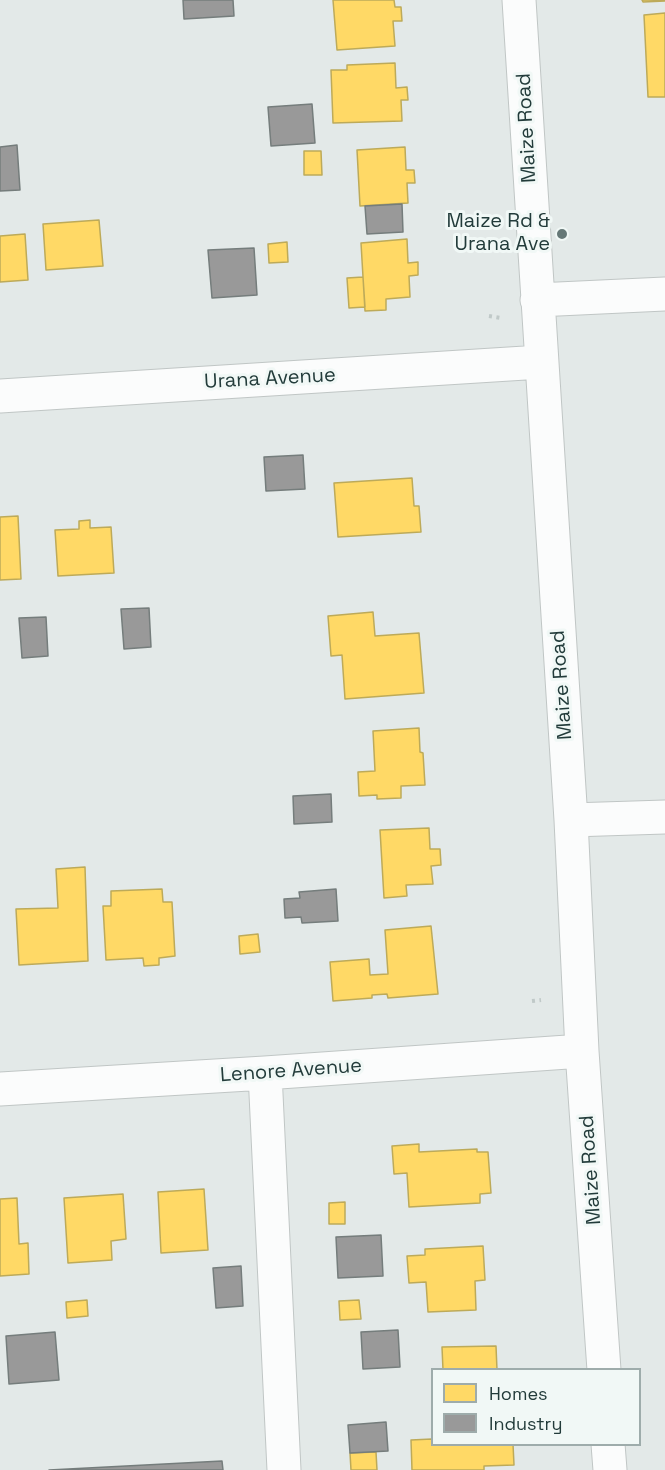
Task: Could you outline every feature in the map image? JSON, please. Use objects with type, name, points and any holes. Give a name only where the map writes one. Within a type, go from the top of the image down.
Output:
[{"type":"street","name":"Maize Road","points":[[519,0],[571,820],[582,1051],[604,1368]]},
{"type":"street","points":[[537,300],[665,294]]},
{"type":"street","name":"Urana Avenue","points":[[0,396],[541,362]]},
{"type":"street","points":[[571,820],[665,817]]},
{"type":"street","name":"Lenore Avenue","points":[[0,1089],[582,1051]]},
{"type":"street","points":[[265,1073],[284,1470]]},
{"type":"street","points":[[609,1446],[610,1470]]},
{"type":"path","points":[[489,316],[501,318]]},
{"type":"path","points":[[532,1001],[541,999]]},
{"type":"building: Homes","points":[[333,0],[394,0],[395,7],[401,7],[402,21],[393,21],[395,46],[337,50]]},
{"type":"building: Homes","points":[[642,0],[665,0],[665,1],[643,2]]},
{"type":"building: Homes","points":[[665,13],[665,97],[648,97],[644,15]]},
{"type":"building: Homes","points":[[395,63],[396,88],[407,87],[408,100],[401,100],[402,121],[333,123],[331,70],[347,70],[347,65]]},
{"type":"building: Homes","points":[[405,147],[406,170],[414,170],[415,183],[407,183],[408,203],[360,206],[357,150]]},
{"type":"building: Homes","points":[[304,151],[321,151],[322,175],[304,175]]},
{"type":"building: Homes","points":[[99,220],[103,266],[46,270],[43,224]]},
{"type":"building: Homes","points":[[25,234],[28,280],[0,282],[0,236]]},
{"type":"building: Homes","points":[[407,239],[408,263],[418,262],[418,275],[409,276],[410,297],[386,299],[386,310],[365,311],[361,243]]},
{"type":"building: Homes","points":[[287,242],[288,262],[269,263],[268,244]]},
{"type":"building: Homes","points":[[363,277],[365,307],[349,308],[347,278]]},
{"type":"building: Homes","points":[[412,478],[414,506],[419,506],[421,532],[338,537],[334,483]]},
{"type":"building: Homes","points":[[18,516],[21,579],[0,580],[0,517]]},
{"type":"building: Homes","points":[[90,520],[90,528],[111,527],[114,573],[58,576],[55,530],[79,529],[79,521]]},
{"type":"building: Homes","points":[[373,612],[375,636],[419,633],[424,693],[345,699],[342,655],[331,656],[328,616]]},
{"type":"building: Homes","points":[[419,728],[425,785],[401,786],[401,798],[377,799],[377,795],[359,796],[358,772],[375,771],[373,731]]},
{"type":"building: Homes","points":[[429,828],[430,849],[440,849],[441,865],[431,866],[433,884],[406,885],[407,896],[384,898],[380,830]]},
{"type":"building: Homes","points":[[85,867],[88,961],[19,965],[16,909],[58,908],[56,869]]},
{"type":"building: Homes","points":[[162,889],[163,902],[172,902],[175,956],[159,958],[159,965],[144,966],[143,958],[106,960],[103,906],[111,906],[111,891]]},
{"type":"building: Homes","points":[[431,926],[438,994],[388,998],[387,994],[372,995],[372,998],[333,1001],[330,962],[369,959],[370,975],[388,974],[385,930]]},
{"type":"building: Homes","points":[[258,934],[260,952],[240,954],[239,936]]},
{"type":"building: Homes","points":[[419,1144],[419,1152],[477,1149],[477,1152],[488,1152],[491,1193],[480,1194],[480,1203],[409,1207],[407,1173],[394,1174],[392,1146]]},
{"type":"building: Homes","points":[[204,1189],[208,1250],[161,1253],[158,1192]]},
{"type":"building: Homes","points":[[123,1194],[126,1239],[111,1241],[112,1260],[68,1263],[64,1198]]},
{"type":"building: Homes","points":[[17,1198],[19,1244],[28,1243],[29,1274],[0,1276],[0,1199]]},
{"type":"building: Homes","points":[[345,1202],[345,1224],[329,1224],[329,1203]]},
{"type":"building: Homes","points":[[483,1246],[485,1280],[475,1281],[476,1310],[428,1312],[426,1282],[409,1283],[407,1256],[425,1255],[425,1249]]},
{"type":"building: Homes","points":[[87,1300],[88,1316],[67,1318],[66,1302]]},
{"type":"building: Homes","points":[[359,1300],[361,1319],[340,1320],[339,1301]]},
{"type":"building: Homes","points":[[496,1346],[497,1368],[443,1368],[442,1347]]},
{"type":"building: Homes","points":[[431,1439],[431,1446],[513,1446],[514,1465],[484,1466],[484,1470],[412,1470],[411,1440]]},
{"type":"building: Homes","points":[[376,1452],[377,1470],[351,1470],[350,1453]]},
{"type":"building: Industry","points":[[183,0],[233,0],[234,16],[184,19]]},
{"type":"building: Industry","points":[[312,104],[315,143],[271,146],[268,107]]},
{"type":"building: Industry","points":[[17,145],[20,190],[0,191],[0,147]]},
{"type":"building: Industry","points":[[402,204],[403,232],[367,234],[365,206]]},
{"type":"building: Industry","points":[[254,248],[257,295],[212,298],[208,250]]},
{"type":"building: Industry","points":[[303,455],[305,489],[266,491],[264,457]]},
{"type":"building: Industry","points":[[149,608],[151,647],[124,649],[121,609]]},
{"type":"building: Industry","points":[[46,617],[48,656],[22,658],[19,618]]},
{"type":"building: Industry","points":[[331,794],[332,822],[294,824],[293,796]]},
{"type":"building: Industry","points":[[336,889],[338,921],[302,923],[301,917],[285,918],[284,899],[300,898],[299,892]]},
{"type":"building: Industry","points":[[381,1235],[383,1276],[338,1278],[336,1237]]},
{"type":"building: Industry","points":[[241,1266],[243,1306],[216,1308],[213,1268]]},
{"type":"building: Industry","points":[[398,1330],[400,1367],[363,1369],[361,1332]]},
{"type":"building: Industry","points":[[55,1332],[59,1380],[9,1384],[6,1336]]},
{"type":"building: Industry","points":[[386,1422],[388,1451],[350,1453],[348,1425]]},
{"type":"building: Industry","points":[[222,1461],[223,1470],[49,1470]]},
{"type":"place","name":"Maize Rd & Urana Ave","points":[[562,234]]}]
